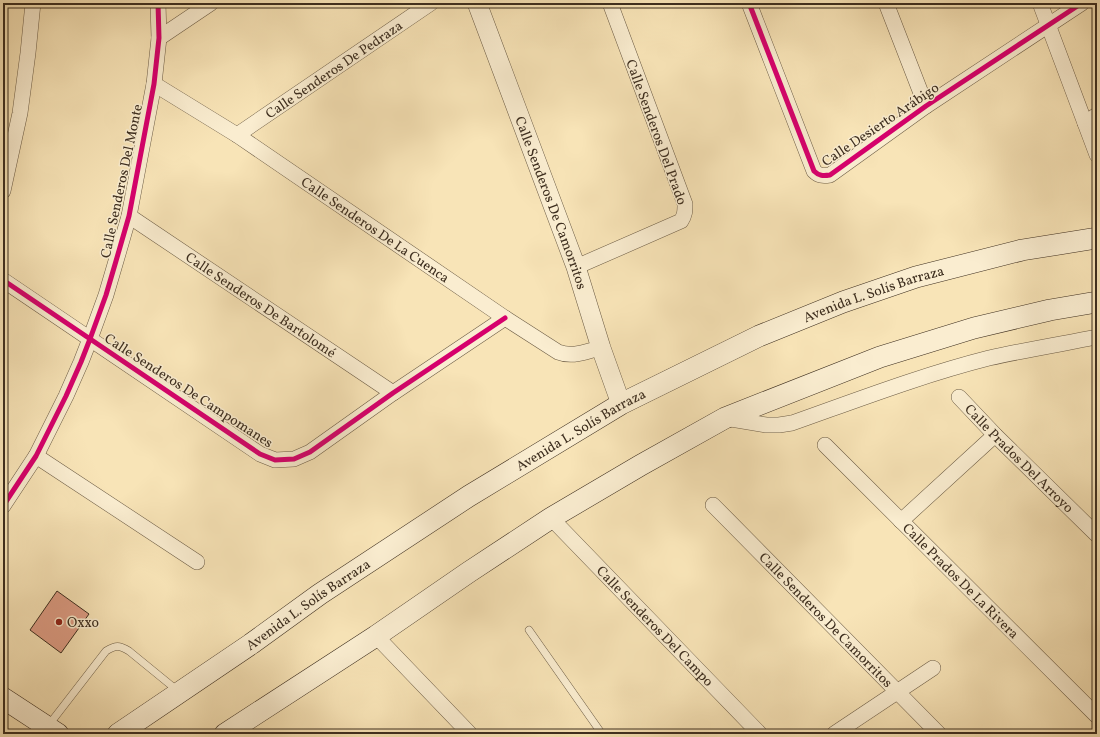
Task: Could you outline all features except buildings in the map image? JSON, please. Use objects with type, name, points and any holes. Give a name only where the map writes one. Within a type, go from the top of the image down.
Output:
[{"type":"main road","name":"Avenida L. Solís Barraza","points":[[118,734],[251,644],[320,594],[469,496],[621,404],[759,336],[843,302],[916,277],[1022,250],[1097,238]]},
{"type":"main road","points":[[224,734],[376,636],[551,518],[724,418],[880,357],[974,328],[1050,310],[1097,302]]},
{"type":"main road","points":[[3,698],[47,732]]},
{"type":"street","points":[[3,191],[20,114],[33,3]]},
{"type":"street","name":"Calle Senderos Del Monte","points":[[3,506],[36,456],[66,396],[81,362],[106,295],[129,216],[154,84],[159,38],[158,3]]},
{"type":"street","points":[[159,38],[211,3]]},
{"type":"street","name":"Calle Senderos De Pedraza","points":[[237,135],[431,3]]},
{"type":"street","name":"Calle Senderos De Camorritos","points":[[476,3],[576,267],[601,348],[621,404]]},
{"type":"street","name":"Calle Senderos Del Prado","points":[[576,267],[681,221],[685,211],[685,204],[610,3]]},
{"type":"street","name":"Calle Desierto Arábigo","points":[[749,3],[814,171],[821,176],[830,175],[926,106],[1082,3]]},
{"type":"street","points":[[886,3],[926,106]]},
{"type":"street","points":[[1040,3],[1048,25],[1091,119],[1097,155]]},
{"type":"street","name":"Calle Senderos De La Cuenca","points":[[154,84],[237,135],[552,348],[566,355],[601,348]]},
{"type":"street","name":"Calle Senderos De Bartolomé","points":[[129,216],[393,393]]},
{"type":"street","name":"Calle Senderos De Campomanes","points":[[3,280],[260,454],[275,460],[294,459],[310,452],[393,393],[506,318]]},
{"type":"street","points":[[724,418],[766,426],[792,423],[892,387],[949,369],[990,358],[1097,337]]},
{"type":"street","name":"Calle Prados Del Arroyo","points":[[959,397],[995,435],[1096,531]]},
{"type":"street","points":[[901,521],[995,435]]},
{"type":"street","name":"Calle Prados De La Rivera","points":[[825,445],[901,521],[1095,708]]},
{"type":"street","points":[[36,456],[197,562]]},
{"type":"street","name":"Calle Senderos De Camorritos","points":[[713,505],[939,734]]},
{"type":"street","name":"Calle Senderos Del Campo","points":[[551,518],[760,734]]},
{"type":"street","points":[[376,636],[470,734]]},
{"type":"street","points":[[834,734],[932,668]]},
{"type":"lane","points":[[529,630],[602,734]]},
{"type":"lane","points":[[47,732],[106,651],[114,646],[121,646],[129,651],[180,692]]},
{"type":"cycle path","points":[[3,506],[36,456],[66,396],[81,362],[106,295],[129,216],[154,84],[159,38],[158,3]]},
{"type":"cycle path","points":[[749,3],[814,171],[819,175],[825,176],[830,175],[926,106],[1082,3]]},
{"type":"cycle path","points":[[3,280],[260,454],[275,460],[294,459],[310,452],[393,393],[505,318]]},
{"type":"place","name":"Oxxo","points":[[59,622]]}]
